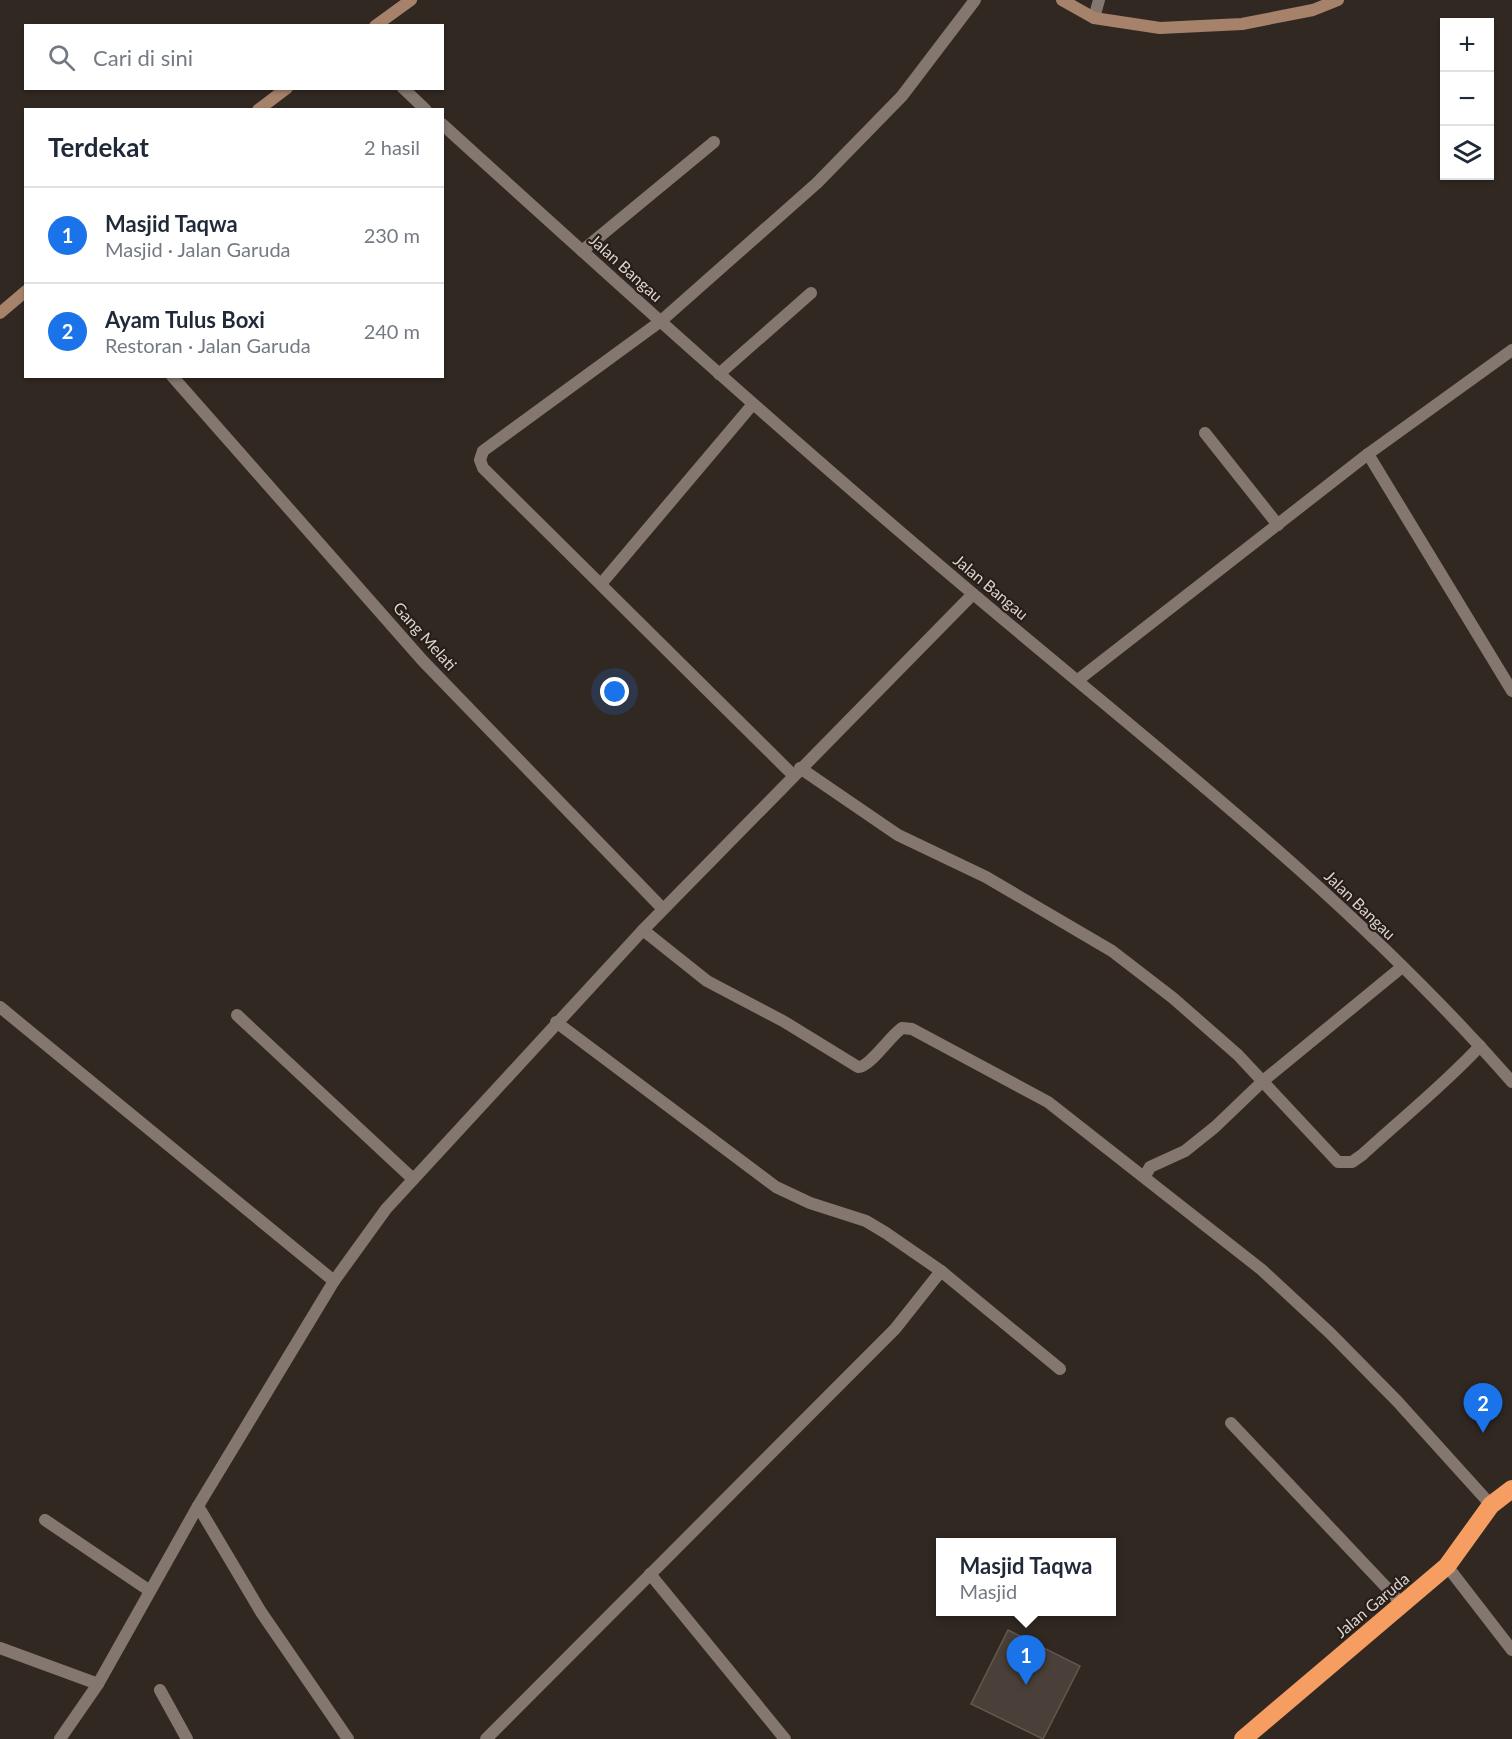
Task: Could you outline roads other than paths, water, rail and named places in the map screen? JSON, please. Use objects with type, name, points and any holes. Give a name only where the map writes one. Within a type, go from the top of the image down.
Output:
[{"type":"highway","name":"Jalan Garuda","points":[[1243,1739],[1447,1566],[1491,1505],[1512,1489]]},
{"type":"street","points":[[378,24],[411,0]]},
{"type":"street","points":[[975,0],[902,96],[817,183],[661,321],[483,451],[480,456],[483,468],[797,771],[898,835],[986,877],[1113,951],[1173,998],[1238,1055],[1338,1162],[1352,1162],[1459,1069],[1480,1046]]},
{"type":"street","points":[[1062,0],[1094,18],[1160,28],[1242,24],[1313,10],[1338,0]]},
{"type":"street","points":[[1094,18],[1100,0]]},
{"type":"street","points":[[261,108],[284,90]]},
{"type":"street","points":[[405,90],[424,108]]},
{"type":"street","name":"Jalan Bangau","points":[[444,126],[753,404],[1320,888],[1402,966],[1512,1082]]},
{"type":"street","points":[[582,251],[714,142]]},
{"type":"street","points":[[0,313],[24,293]]},
{"type":"street","points":[[719,374],[811,294]]},
{"type":"street","points":[[1078,680],[1368,454],[1512,350]]},
{"type":"street","name":"Gang Melati","points":[[174,378],[423,661],[663,909]]},
{"type":"street","points":[[601,584],[753,404]]},
{"type":"street","points":[[1206,433],[1278,525]]},
{"type":"street","points":[[1368,454],[1512,691]]},
{"type":"street","points":[[60,1739],[98,1684],[198,1506],[334,1281],[386,1209],[556,1022],[663,909],[973,594]]},
{"type":"street","points":[[643,930],[707,981],[783,1021],[858,1068],[867,1065],[882,1045],[902,1028],[912,1029],[1048,1102],[1262,1270],[1330,1333],[1397,1401],[1491,1505]]},
{"type":"street","points":[[1145,1176],[1150,1167],[1185,1150],[1215,1127],[1263,1081],[1402,966]]},
{"type":"street","points":[[0,1007],[334,1281]]},
{"type":"street","points":[[237,1015],[413,1179]]},
{"type":"street","points":[[556,1022],[776,1187],[810,1203],[866,1221],[941,1272],[1060,1369]]},
{"type":"street","points":[[486,1739],[895,1329],[941,1272]]},
{"type":"street","points":[[1231,1424],[1403,1605]]},
{"type":"street","points":[[198,1506],[261,1612],[348,1739]]},
{"type":"street","points":[[45,1520],[150,1591]]},
{"type":"street","points":[[1447,1566],[1512,1650]]},
{"type":"street","points":[[650,1574],[785,1739]]},
{"type":"street","points":[[0,1648],[98,1684]]},
{"type":"street","points":[[160,1690],[187,1739]]},
{"type":"place","name":"Ayam Tulus Boxi","points":[[1483,1433]]},
{"type":"place","name":"Masjid Taqwa","points":[[1026,1685]]}]
